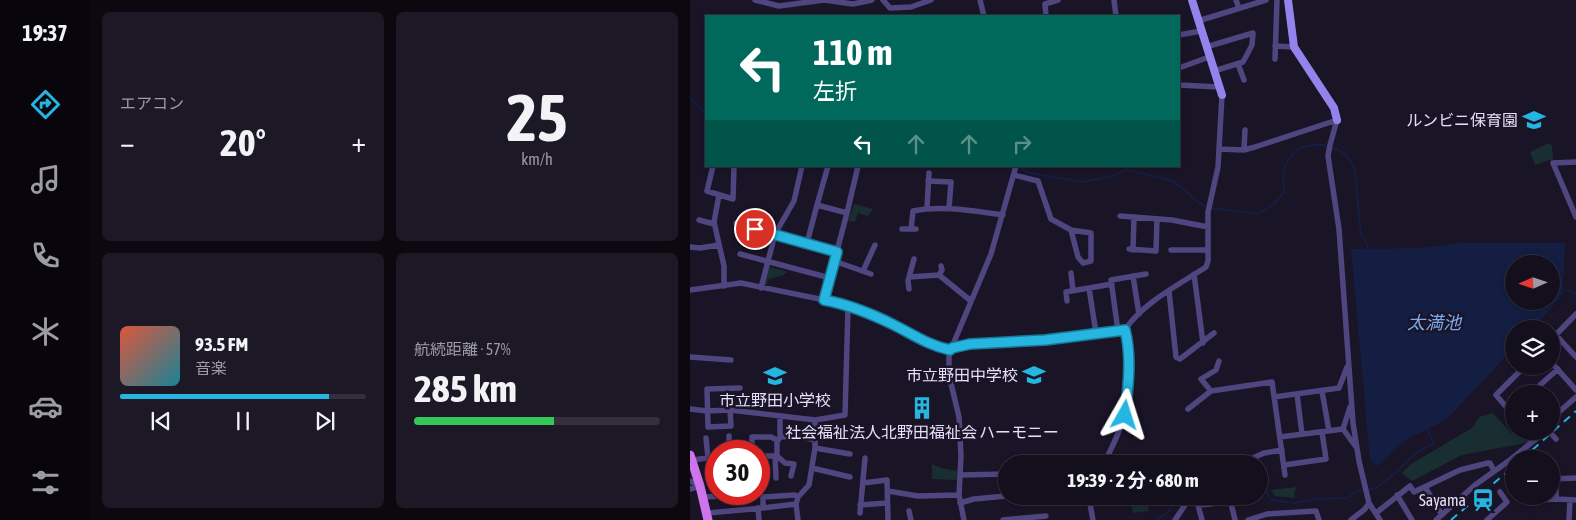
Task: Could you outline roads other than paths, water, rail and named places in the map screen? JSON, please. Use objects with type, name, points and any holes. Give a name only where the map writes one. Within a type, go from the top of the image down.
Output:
[{"type":"main road","points":[[691,458],[708,516]]},
{"type":"street","points":[[756,0],[779,6],[824,0],[854,4],[872,0]]},
{"type":"street","points":[[883,0],[890,8],[911,7],[931,0]]},
{"type":"street","points":[[980,0],[984,15]]},
{"type":"street","points":[[1046,15],[1045,4],[1058,0]]},
{"type":"street","points":[[1114,0],[1116,15]]},
{"type":"street","points":[[690,290],[741,283],[824,300],[892,324],[933,346],[951,349],[970,344],[1045,340],[1122,330],[1169,291],[1206,267],[1208,261],[1209,203],[1218,167],[1220,149],[1220,91],[1192,0]]},
{"type":"street","points":[[1236,0],[1239,8]]},
{"type":"street","points":[[1198,21],[1266,0]]},
{"type":"street","points":[[1275,59],[1277,0]]},
{"type":"street","points":[[1288,0],[1294,46],[1334,108],[1337,120],[1328,156],[1339,229],[1351,405],[1357,448],[1369,502],[1380,520]]},
{"type":"street","points":[[1180,35],[1201,31]]},
{"type":"street","points":[[1206,47],[1253,33],[1252,45],[1244,62],[1214,71]]},
{"type":"street","points":[[1275,46],[1294,46]]},
{"type":"street","points":[[1180,68],[1209,57]]},
{"type":"street","points":[[1238,64],[1244,80]]},
{"type":"street","points":[[1180,85],[1220,91]]},
{"type":"street","points":[[1220,149],[1244,150],[1337,120]]},
{"type":"street","points":[[1244,150],[1245,130]]},
{"type":"street","points":[[1576,162],[1553,163],[1575,210],[1576,217]]},
{"type":"street","points":[[713,167],[707,191],[733,199],[734,167]]},
{"type":"street","points":[[761,288],[774,234],[794,201],[802,167]]},
{"type":"street","points":[[807,243],[828,167]]},
{"type":"street","points":[[824,300],[858,167]]},
{"type":"street","points":[[964,520],[959,495],[961,456],[959,417],[948,363],[951,349],[991,254],[1016,167]]},
{"type":"street","points":[[927,208],[929,173]]},
{"type":"street","points":[[1014,175],[1038,181],[1051,219],[1071,230],[1091,233],[1092,261],[1083,263],[1078,257],[1071,230]]},
{"type":"street","points":[[928,181],[951,182],[949,208]]},
{"type":"street","points":[[720,195],[714,224],[724,266],[724,286]]},
{"type":"street","points":[[817,205],[847,213]]},
{"type":"street","points":[[902,229],[913,229],[913,211],[927,208],[949,208],[1002,215]]},
{"type":"street","points":[[1120,216],[1172,220],[1208,227]]},
{"type":"street","points":[[1134,217],[1131,250],[1156,251],[1157,219]]},
{"type":"street","points":[[699,220],[714,224]]},
{"type":"street","points":[[736,224],[837,252]]},
{"type":"street","points":[[690,248],[719,245]]},
{"type":"street","points":[[863,271],[875,245]]},
{"type":"street","points":[[1171,250],[1208,250]]},
{"type":"street","points":[[740,254],[830,278]]},
{"type":"street","points":[[909,289],[909,277],[914,259]]},
{"type":"street","points":[[834,261],[871,274]]},
{"type":"street","points":[[939,275],[942,270],[941,266]]},
{"type":"street","points":[[1071,273],[1074,291]]},
{"type":"street","points":[[1108,455],[1125,415],[1128,378],[1127,337],[1122,330],[1112,280],[1146,274]]},
{"type":"street","points":[[1194,274],[1203,343]]},
{"type":"street","points":[[909,277],[939,275],[972,301]]},
{"type":"street","points":[[1133,276],[1139,314]]},
{"type":"street","points":[[1067,301],[1066,292],[1112,284]]},
{"type":"street","points":[[1089,288],[1096,333]]},
{"type":"street","points":[[1169,291],[1176,357],[1180,359],[1214,333]]},
{"type":"street","points":[[690,408],[707,411],[730,410],[815,420],[845,415],[848,307]]},
{"type":"street","points":[[1560,332],[1575,319]]},
{"type":"street","points":[[1560,342],[1576,357]]},
{"type":"street","points":[[690,357],[732,360]]},
{"type":"street","points":[[1211,390],[1201,379],[1216,370],[1219,360]]},
{"type":"street","points":[[1274,397],[1339,388],[1348,363]]},
{"type":"street","points":[[1560,372],[1576,390]]},
{"type":"street","points":[[1506,385],[1516,375]]},
{"type":"street","points":[[1540,385],[1552,375]]},
{"type":"street","points":[[1188,409],[1211,390],[1272,382],[1285,475]]},
{"type":"street","points":[[1505,386],[1496,395],[1505,404]]},
{"type":"street","points":[[730,410],[731,426],[708,427],[707,389],[740,388]]},
{"type":"street","points":[[1322,391],[1329,431]]},
{"type":"street","points":[[1297,394],[1302,434]]},
{"type":"street","points":[[1560,411],[1576,397]]},
{"type":"street","points":[[1343,429],[1351,405]]},
{"type":"street","points":[[776,478],[780,416]]},
{"type":"street","points":[[798,520],[796,504],[798,497],[809,485],[812,468],[815,448],[815,420]]},
{"type":"street","points":[[1280,437],[1343,429]]},
{"type":"street","points":[[1343,429],[1357,448]]},
{"type":"street","points":[[1284,465],[1326,459],[1322,432]]},
{"type":"street","points":[[752,440],[752,437],[779,439],[799,436],[815,440]]},
{"type":"street","points":[[1436,520],[1475,485],[1534,440]]},
{"type":"street","points":[[815,448],[850,454]]},
{"type":"street","points":[[1260,455],[1282,450]]},
{"type":"street","points":[[770,456],[776,456],[786,463],[794,464],[791,476]]},
{"type":"street","points":[[691,458],[705,458]]},
{"type":"street","points":[[860,513],[865,458]]},
{"type":"street","points":[[1376,513],[1410,486],[1414,492],[1475,465],[1490,463],[1494,472]]},
{"type":"street","points":[[812,468],[850,477]]},
{"type":"street","points":[[960,475],[998,474]]},
{"type":"street","points":[[1560,479],[1576,478]]},
{"type":"street","points":[[863,483],[887,480],[888,520]]},
{"type":"street","points":[[690,481],[700,486]]},
{"type":"street","points":[[690,489],[700,486]]},
{"type":"street","points":[[1425,487],[1442,515]]},
{"type":"street","points":[[888,491],[918,496],[959,495]]},
{"type":"street","points":[[1487,520],[1507,502],[1500,492]]},
{"type":"street","points":[[759,520],[762,497],[795,494],[798,497]]},
{"type":"street","points":[[1397,495],[1412,520]]},
{"type":"street","points":[[960,503],[974,499],[998,497]]},
{"type":"street","points":[[1202,520],[1198,505],[1230,499],[1235,520]]},
{"type":"street","points":[[1560,499],[1573,500],[1569,520]]},
{"type":"street","points":[[1351,520],[1365,509],[1369,502]]},
{"type":"street","points":[[860,504],[887,503]]},
{"type":"street","points":[[708,516],[796,504]]},
{"type":"street","points":[[1090,505],[1093,520]]},
{"type":"street","points":[[1175,520],[1185,505]]},
{"type":"street","points":[[909,511],[911,520]]},
{"type":"street","points":[[1248,520],[1267,514],[1316,511],[1319,520]]},
{"type":"street","points":[[1002,520],[1046,516]]},
{"type":"water","name":"太満池","points":[[1460,243],[1565,243],[1563,295],[1560,298],[1560,255],[1505,255],[1505,310],[1549,310],[1540,320],[1505,320],[1505,358],[1447,419],[1407,439],[1377,466],[1370,460],[1351,249],[1422,248]]},
{"type":"waterway","points":[[690,98],[705,112]]},
{"type":"waterway","points":[[1021,167],[1026,172],[1084,182],[1113,176],[1126,170],[1132,171],[1175,183],[1196,201],[1208,208],[1258,214],[1274,204],[1284,192],[1284,171],[1292,155],[1306,146],[1327,146],[1347,156],[1352,163],[1357,186],[1361,235],[1369,250]]},
{"type":"waterway","points":[[1564,289],[1576,294]]},
{"type":"waterway","points":[[1268,495],[1271,500],[1295,503],[1317,499],[1348,498],[1355,492],[1376,488],[1398,471],[1414,454],[1434,443],[1427,429]]},
{"type":"waterway","points":[[1156,520],[1167,513],[1173,505]]},
{"type":"railway","points":[[1532,450],[1576,411]]},
{"type":"railway","points":[[1451,520],[1505,474]]},
{"type":"place","name":"ルンビニ保育園","points":[[1534,120]]},
{"type":"place","name":"市立野田中学校","points":[[1034,375]]},
{"type":"place","name":"市立野田小学校","points":[[775,376]]},
{"type":"place","name":"社会福祉法人北野田福祉会 ハーモニー","points":[[922,408]]},
{"type":"place","name":"Sayama","points":[[1483,500]]}]
